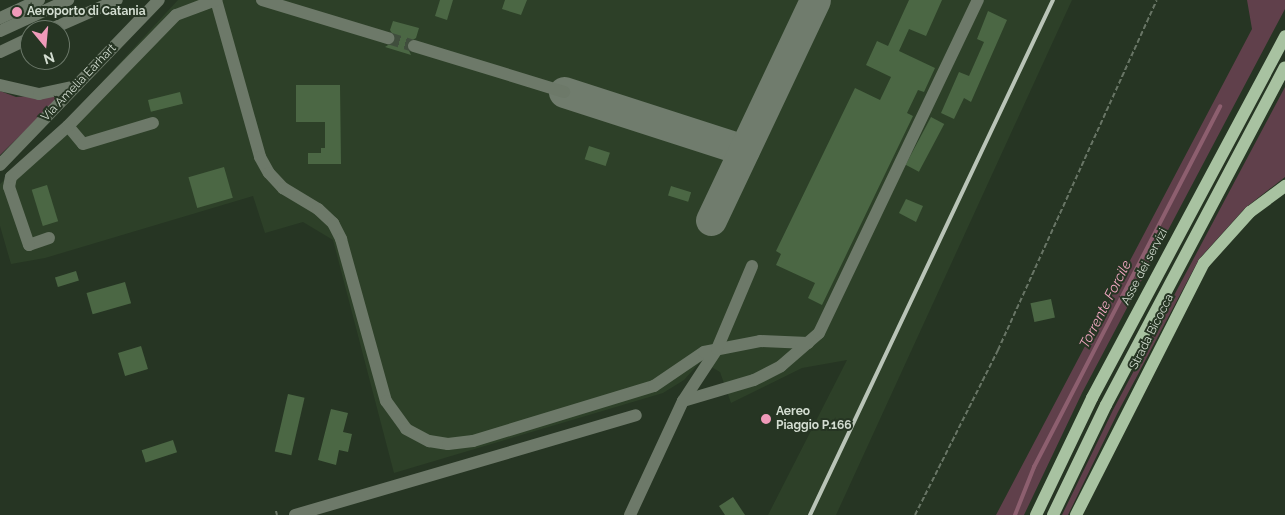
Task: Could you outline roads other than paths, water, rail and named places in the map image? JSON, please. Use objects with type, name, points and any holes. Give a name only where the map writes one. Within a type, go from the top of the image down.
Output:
[{"type":"main road","name":"Asse dei servizi","points":[[1036,515],[1092,398],[1285,36]]},
{"type":"main road","points":[[1053,515],[1106,405],[1285,66]]},
{"type":"main road","name":"Strada Bicocca","points":[[1076,515],[1204,263],[1250,212],[1285,186]]},
{"type":"street","points":[[0,18],[39,0]]},
{"type":"street","points":[[0,31],[68,0]]},
{"type":"street","points":[[70,21],[117,0]]},
{"type":"street","name":"Via Amelia Earhart","points":[[0,166],[158,0]]},
{"type":"street","points":[[49,238],[29,245],[8,187],[11,177],[68,126],[176,15],[216,0],[260,157],[278,183],[318,209],[333,223],[341,239],[386,401],[406,429],[429,441],[448,444],[473,441],[654,386],[684,368],[696,355],[760,341],[808,343]]},
{"type":"street","points":[[262,0],[388,38]]},
{"type":"street","points":[[683,401],[754,380],[781,366],[808,343],[826,319],[978,0]]},
{"type":"street","points":[[0,52],[20,43]]},
{"type":"street","points":[[414,46],[564,92]]},
{"type":"street","points":[[0,85],[40,94],[76,86]]},
{"type":"street","points":[[68,126],[83,144],[153,122]]},
{"type":"street","points":[[630,515],[683,401],[717,349],[752,266]]},
{"type":"street","points":[[295,515],[636,415]]},
{"type":"waterway","name":"Torrente Forcile","points":[[1015,515],[1034,467],[1220,106]]},
{"type":"tunnel","points":[[388,38],[414,46]]},
{"type":"railway","points":[[810,515],[1053,0]]},
{"type":"place","name":"Aeroporto di Catania","points":[[17,12]]},
{"type":"place","name":"Aereo Piaggio P.166","points":[[766,419]]}]
